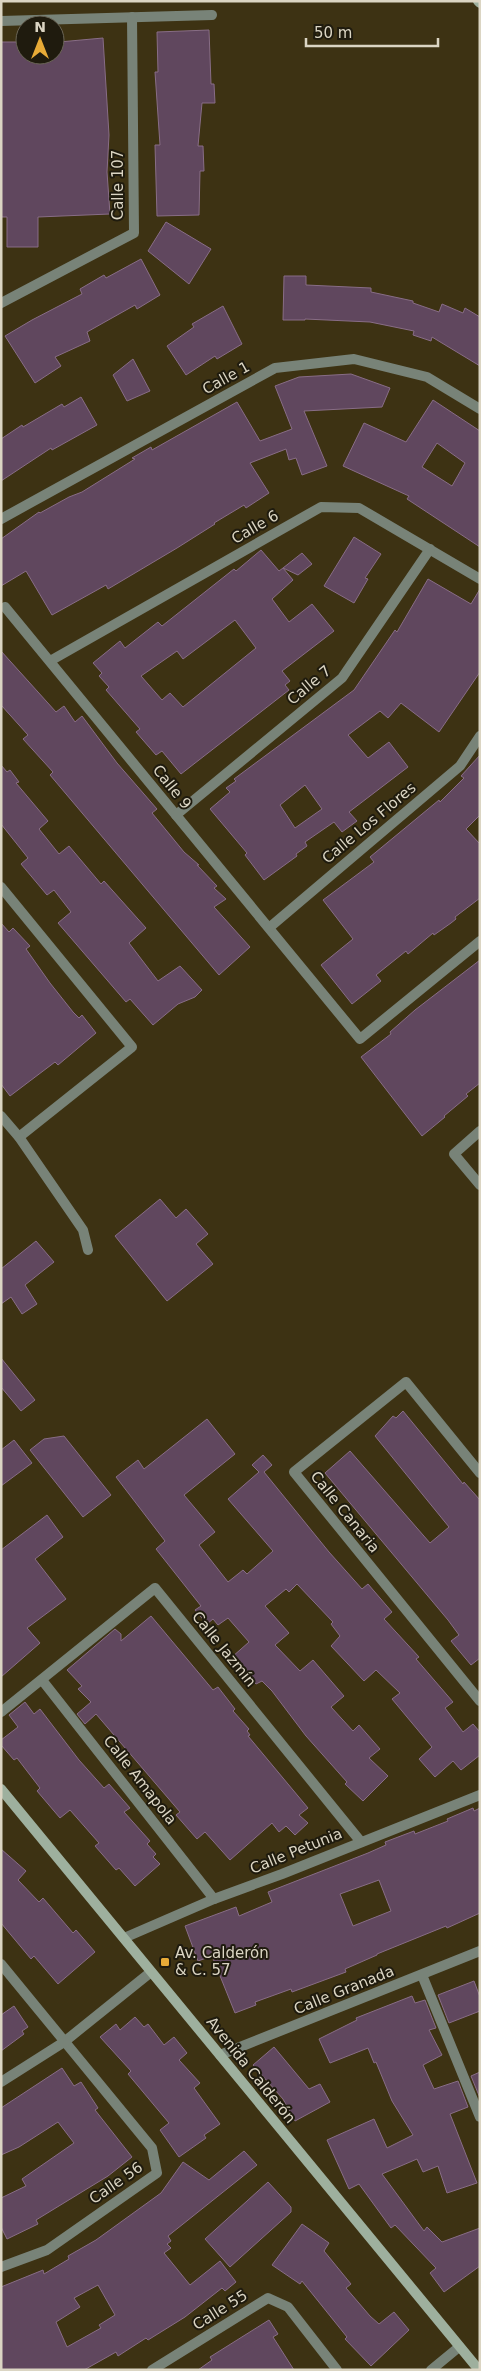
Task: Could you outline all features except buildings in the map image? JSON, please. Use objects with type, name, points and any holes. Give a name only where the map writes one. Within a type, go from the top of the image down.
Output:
[{"type":"street","points":[[1,21],[212,15]]},
{"type":"street","name":"Calle 107","points":[[1,303],[134,233],[132,17]]},
{"type":"street","name":"Calle 1","points":[[1,519],[275,368],[354,358],[427,377],[480,409]]},
{"type":"street","name":"Calle 6","points":[[50,661],[321,507],[359,508],[480,579]]},
{"type":"street","name":"Calle 7","points":[[176,814],[342,678],[430,549]]},
{"type":"street","name":"Calle 9","points":[[4,607],[270,926],[360,1039],[480,941]]},
{"type":"street","name":"Calle Los Flores","points":[[270,926],[460,766],[480,736]]},
{"type":"street","points":[[1,887],[132,1047],[19,1137]]},
{"type":"street","points":[[1,1116],[19,1137],[83,1230],[88,1250]]},
{"type":"street","points":[[480,1131],[454,1154],[480,1185]]},
{"type":"street","name":"Calle Canaria","points":[[479,1473],[406,1382],[294,1472],[480,1702]]},
{"type":"street","name":"Calle Jazmín","points":[[42,1680],[155,1588],[361,1842]]},
{"type":"street","points":[[1,1712],[42,1680]]},
{"type":"street","name":"Calle Amapola","points":[[42,1680],[214,1898]]},
{"type":"street","name":"Avenida Calderón","points":[[1,1789],[479,2370]]},
{"type":"street","name":"Calle Petunia","points":[[124,1938],[214,1898],[282,1874],[480,1795]]},
{"type":"street","name":"Calle Granada","points":[[220,2055],[480,1951]]},
{"type":"street","points":[[1,1964],[64,2042]]},
{"type":"street","points":[[1,2082],[64,2042],[151,1972]]},
{"type":"street","points":[[422,1975],[480,2117]]},
{"type":"street","name":"Calle 56","points":[[1,2267],[46,2250],[157,2173],[152,2148],[64,2042]]},
{"type":"street","name":"Calle 55","points":[[152,2370],[268,2298],[288,2307],[337,2370]]},
{"type":"street","points":[[432,2370],[459,2347]]},
{"type":"place","name":"Av. Calderón & C. 57","points":[[165,1962]]}]
